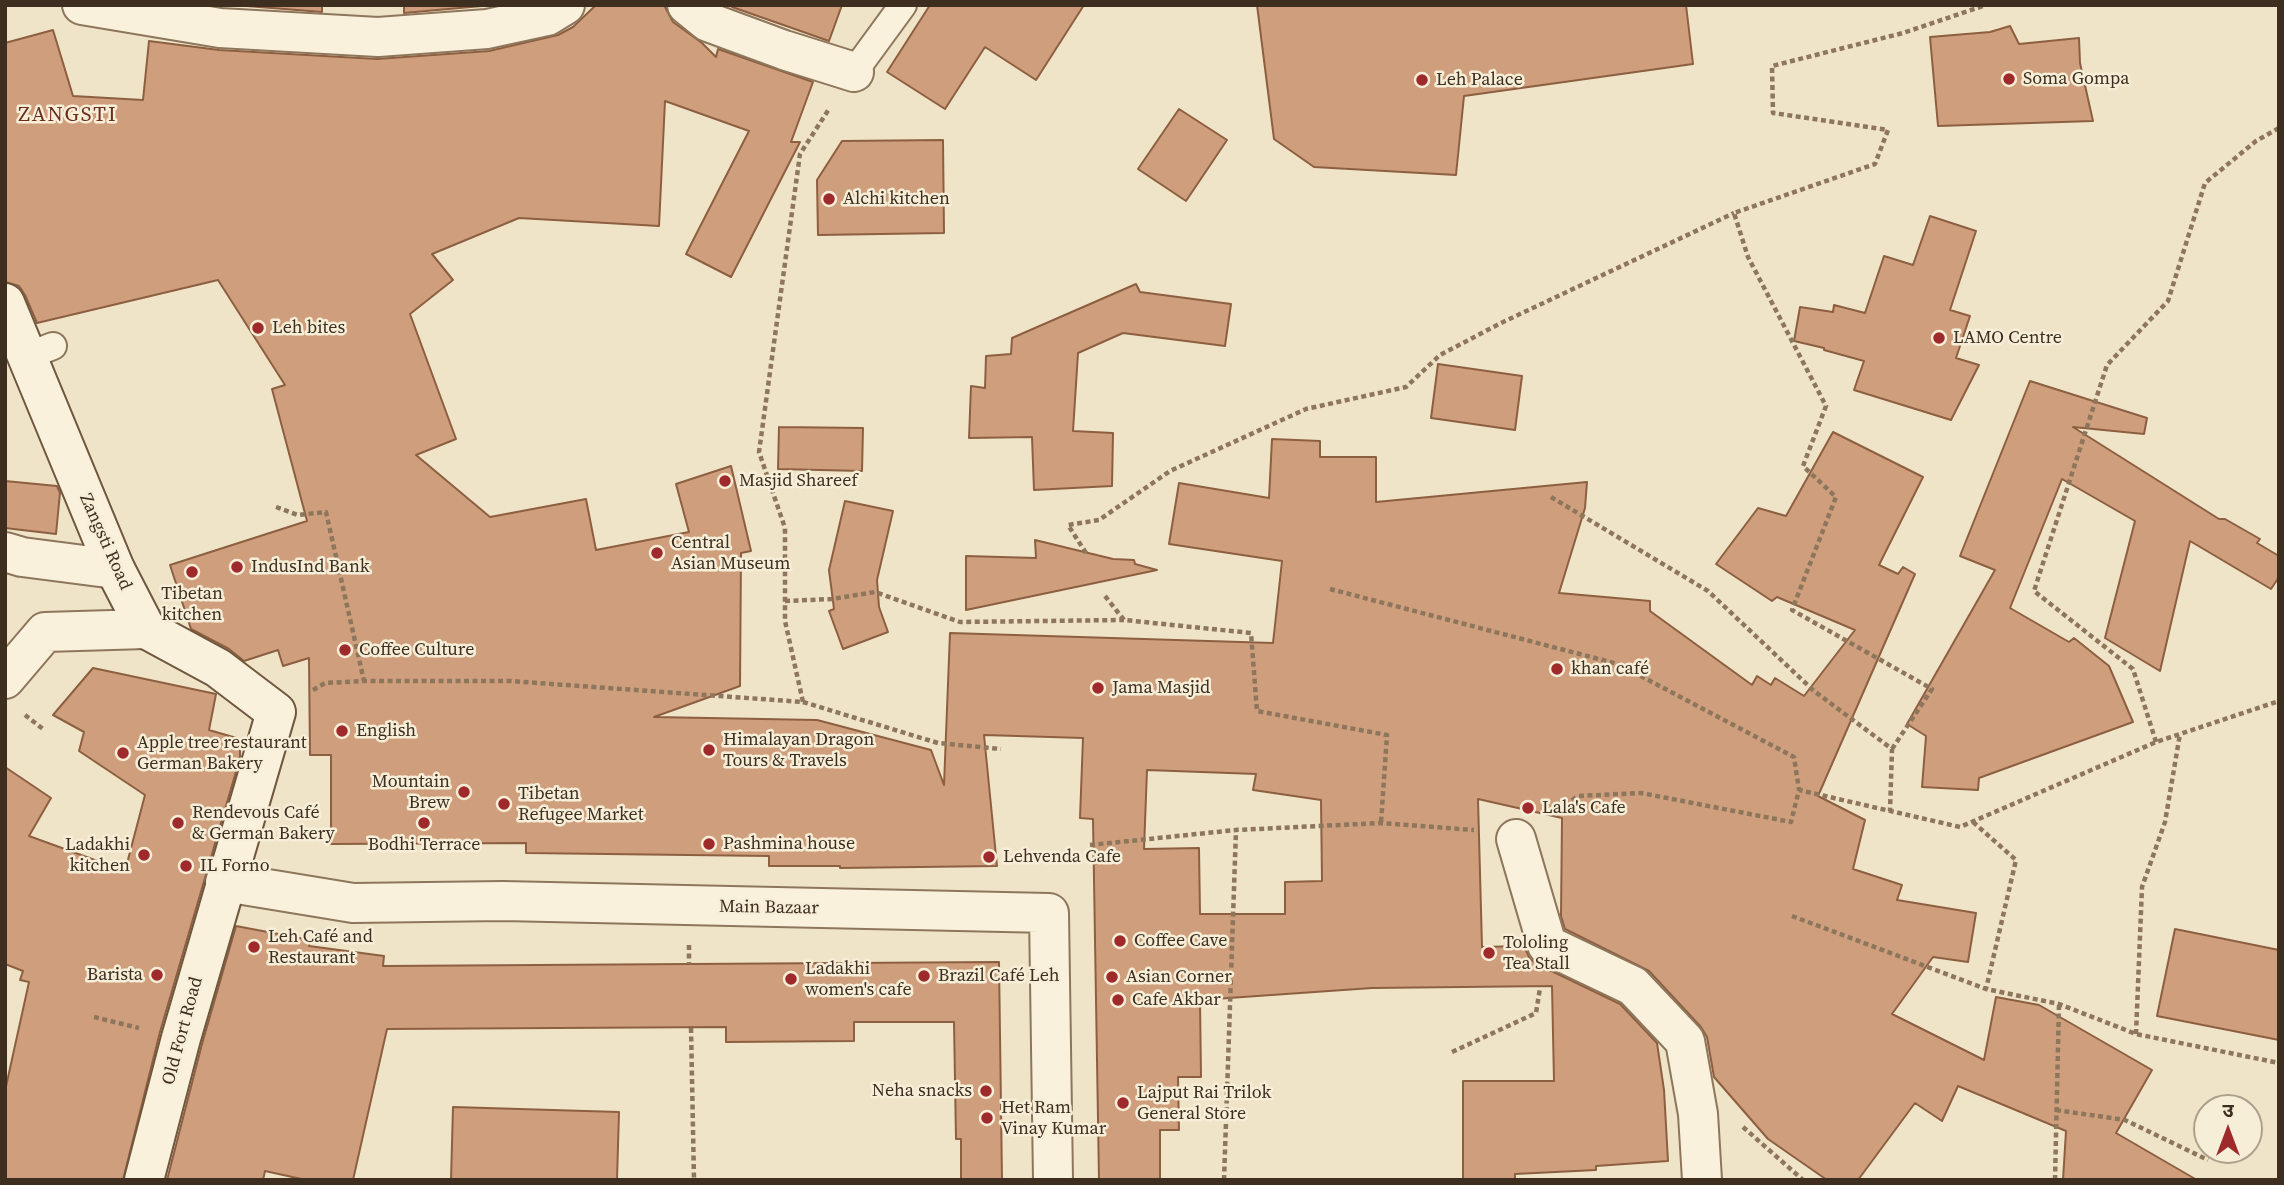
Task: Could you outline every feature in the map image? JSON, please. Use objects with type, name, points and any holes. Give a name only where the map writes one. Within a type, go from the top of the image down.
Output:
[{"type":"street","points":[[82,5],[220,27],[378,37],[487,29],[547,16],[565,5]]},
{"type":"street","points":[[687,5],[708,22],[783,50],[854,72]]},
{"type":"street","name":"Zangsti Road","points":[[5,303],[40,351],[115,569],[146,629]]},
{"type":"street","points":[[5,552],[22,557],[115,569]]},
{"type":"street","points":[[5,679],[45,632],[146,629],[218,668],[276,712]]},
{"type":"street","name":"Old Fort Road","points":[[144,1180],[225,882],[276,712]]},
{"type":"street","points":[[1516,839],[1547,945],[1633,986],[1685,1041],[1698,1114],[1702,1180]]},
{"type":"street","name":"Main Bazaar","points":[[225,882],[353,903],[503,901],[1049,913],[1053,1180]]},
{"type":"lane","points":[[854,72],[903,5]]},
{"type":"path","points":[[1086,553],[1069,525],[1099,520],[1170,471],[1306,409],[1406,387],[1440,355],[1501,323],[1734,213],[1875,164],[1888,130],[1773,113],[1772,66],[1903,33],[1986,5]]},
{"type":"path","points":[[803,702],[785,621],[785,528],[759,452],[800,154],[854,72]]},
{"type":"path","points":[[2156,743],[2133,669],[2034,591],[2107,365],[2168,301],[2205,183],[2256,141],[2279,128]]},
{"type":"path","points":[[1734,213],[1748,257],[1826,406],[1803,466],[1836,497],[1793,610],[1931,689],[1892,749],[1890,811]]},
{"type":"path","points":[[1551,497],[1708,591],[1814,691],[1892,749]]},
{"type":"path","points":[[276,507],[298,515],[326,512],[364,681]]},
{"type":"path","points":[[1090,845],[1236,830],[1381,824],[1486,831],[1516,839],[1578,796],[1641,793],[1791,822],[1799,790],[1794,757],[1618,664],[1330,589]]},
{"type":"path","points":[[785,601],[832,599],[875,592],[960,622],[1124,620],[1251,633],[1257,711],[1387,735],[1381,824]]},
{"type":"path","points":[[1105,596],[1124,620]]},
{"type":"path","points":[[276,712],[325,683],[510,681],[803,702],[937,743],[1001,749]]},
{"type":"path","points":[[1799,790],[1960,827],[2156,743],[2279,701]]},
{"type":"path","points":[[2136,1034],[2142,887],[2165,822],[2180,734]]},
{"type":"path","points":[[1973,822],[2016,860],[1986,989]]},
{"type":"path","points":[[1224,1180],[1236,830]]},
{"type":"path","points":[[1793,916],[1986,989],[2059,1003],[2136,1034],[2279,1063]]},
{"type":"path","points":[[1452,1052],[1536,1013],[1547,945]]},
{"type":"path","points":[[2055,1180],[2059,1003]]},
{"type":"path","points":[[691,1028],[694,1180]]},
{"type":"path","points":[[2056,1110],[2125,1120],[2193,1153]]},
{"type":"path","points":[[1733,1118],[1802,1180]]},
{"type":"building","points":[[234,5],[322,5],[322,12]]},
{"type":"building","points":[[404,5],[493,5],[404,13]]},
{"type":"building","points":[[596,5],[664,5],[673,22],[716,57],[718,49],[813,82],[791,142],[800,142],[731,277],[686,254],[749,131],[665,101],[659,226],[519,218],[432,254],[453,280],[410,314],[456,439],[416,455],[490,517],[586,499],[596,550],[689,532],[676,484],[731,466],[751,551],[741,553],[740,686],[654,717],[817,720],[931,750],[944,785],[950,633],[1273,643],[1282,561],[1169,544],[1179,483],[1269,498],[1272,439],[1320,441],[1320,457],[1376,457],[1376,502],[1587,482],[1585,508],[1559,593],[1650,601],[1650,611],[1752,685],[1757,676],[1771,685],[1775,678],[1804,696],[1855,630],[1777,597],[1772,601],[1716,564],[1758,508],[1786,516],[1833,432],[1923,477],[1879,565],[1898,574],[1903,567],[1915,574],[1818,796],[1865,820],[1853,869],[1902,885],[1897,900],[1976,913],[1968,962],[1933,957],[1892,1014],[1984,1060],[1996,997],[2039,1005],[2152,1070],[2116,1133],[2197,1180],[2063,1180],[2066,1131],[1958,1086],[1942,1121],[1915,1103],[1858,1180],[1827,1180],[1768,1139],[1714,1077],[1707,1037],[1701,1027],[1649,971],[1565,929],[1561,916],[1562,818],[1478,799],[1482,947],[1524,946],[1530,959],[1537,964],[1620,1004],[1657,1043],[1664,1090],[1668,1161],[1596,1166],[1596,1170],[1515,1174],[1515,1180],[1463,1180],[1463,1081],[1554,1081],[1552,986],[1372,988],[1200,1000],[1201,1077],[1178,1077],[1179,1130],[1160,1130],[1160,1180],[1099,1180],[1093,819],[1080,818],[1083,738],[984,735],[997,866],[769,866],[769,856],[526,853],[526,843],[331,844],[331,755],[310,755],[309,658],[283,666],[278,650],[244,661],[229,649],[191,629],[170,565],[307,521],[272,389],[285,385],[218,280],[37,323],[19,286],[5,282],[5,43],[53,30],[73,96],[143,100],[149,41],[219,50],[377,59],[489,51],[558,35],[573,27]],"holes":[[[1147,770],[1256,774],[1253,790],[1321,800],[1322,881],[1285,882],[1285,914],[1200,914],[1199,848],[1144,849]]]},
{"type":"building","points":[[842,5],[829,41],[732,7]]},
{"type":"building","points":[[930,5],[1084,5],[1036,80],[985,47],[945,109],[887,72]]},
{"type":"building","name":"Leh Palace","points":[[1257,5],[1686,5],[1693,64],[1464,96],[1456,175],[1314,167],[1274,139]]},
{"type":"building","name":"Soma Gompa","points":[[2010,26],[2019,44],[2079,38],[2080,63],[2093,121],[1938,126],[1930,37],[1990,32]]},
{"type":"building","points":[[1179,109],[1227,140],[1186,201],[1138,169]]},
{"type":"building","points":[[943,140],[944,233],[818,235],[817,180],[842,141]]},
{"type":"building","name":"LAMO Centre","points":[[1930,216],[1976,231],[1950,310],[1970,316],[1956,358],[1979,365],[1951,420],[1854,390],[1864,361],[1794,341],[1800,307],[1833,312],[1834,305],[1865,313],[1884,256],[1913,265]]},
{"type":"building","points":[[1136,284],[1140,292],[1231,304],[1225,346],[1123,333],[1078,353],[1073,431],[1113,433],[1112,486],[1034,490],[1032,437],[969,438],[971,386],[985,388],[986,356],[1011,354],[1012,338]]},
{"type":"building","points":[[1438,364],[1522,376],[1515,430],[1431,418]]},
{"type":"building","points":[[2030,381],[2147,418],[2144,434],[2073,427],[2219,519],[2225,519],[2260,539],[2257,543],[2279,556],[2279,577],[2271,589],[2190,541],[2160,671],[2105,638],[2135,521],[2062,479],[2010,608],[2069,642],[2074,638],[2109,666],[2133,722],[1979,778],[1978,790],[1922,787],[1926,736],[1907,724],[1995,570],[1960,556]]},
{"type":"building","points":[[779,427],[863,428],[862,471],[778,469]]},
{"type":"building","points":[[5,481],[57,486],[60,493],[56,534],[5,528]]},
{"type":"building","points":[[845,501],[893,511],[877,580],[879,607],[888,632],[843,649],[829,611],[834,609],[829,570]]},
{"type":"building","points":[[1035,540],[1113,559],[1134,560],[1135,564],[1157,570],[966,610],[966,556],[1036,558]]},
{"type":"building","points":[[93,668],[216,694],[209,730],[240,739],[240,758],[160,1032],[123,1180],[5,1180],[5,1091],[29,982],[20,980],[23,971],[5,964],[5,767],[51,798],[29,836],[125,871],[145,795],[79,751],[84,732],[53,715]]},
{"type":"building","points":[[236,926],[310,940],[309,946],[384,956],[383,966],[999,962],[1002,1180],[961,1180],[961,1139],[956,1139],[954,1022],[854,1022],[854,1041],[726,1042],[726,1027],[387,1029],[353,1180],[306,1180],[265,1171],[263,1180],[167,1180]]},
{"type":"building","points":[[2175,929],[2279,950],[2279,1040],[2157,1016]]},
{"type":"building","points":[[453,1107],[619,1112],[617,1180],[451,1180]]},
{"type":"place","name":"Soma Gompa","points":[[2009,79]]},
{"type":"place","name":"Leh Palace","points":[[1422,80]]},
{"type":"place","name":"Alchi kitchen","points":[[829,199]]},
{"type":"place","name":"Leh bites","points":[[258,328]]},
{"type":"place","name":"LAMO Centre","points":[[1939,338]]},
{"type":"place","name":"Masjid Shareef","points":[[725,481]]},
{"type":"place","name":"Central Asian Museum","points":[[657,553]]},
{"type":"place","name":"IndusInd Bank","points":[[237,567]]},
{"type":"place","name":"Tibetan kitchen","points":[[192,572]]},
{"type":"place","name":"Coffee Culture","points":[[345,650]]},
{"type":"place","name":"khan café","points":[[1557,669]]},
{"type":"place","name":"Jama Masjid","points":[[1098,688]]},
{"type":"place","name":"English","points":[[342,731]]},
{"type":"place","name":"Himalayan Dragon Tours & Travels","points":[[709,750]]},
{"type":"place","name":"Apple tree restaurant German Bakery","points":[[123,753]]},
{"type":"place","name":"Mountain Brew","points":[[464,792]]},
{"type":"place","name":"Tibetan Refugee Market","points":[[504,804]]},
{"type":"place","name":"Lala's Cafe","points":[[1528,808]]},
{"type":"place","name":"Rendevous Café & German Bakery","points":[[178,823]]},
{"type":"place","name":"Bodhi Terrace","points":[[424,823]]},
{"type":"place","name":"Pashmina house","points":[[709,844]]},
{"type":"place","name":"Ladakhi kitchen","points":[[144,855]]},
{"type":"place","name":"Lehvenda Cafe","points":[[989,857]]},
{"type":"place","name":"IL Forno","points":[[186,866]]},
{"type":"place","name":"Coffee Cave","points":[[1120,941]]},
{"type":"place","name":"Leh Café and Restaurant","points":[[254,947]]},
{"type":"place","name":"Tololing Tea Stall","points":[[1489,953]]},
{"type":"place","name":"Barista","points":[[157,975]]},
{"type":"place","name":"Brazil Café Leh","points":[[924,976]]},
{"type":"place","name":"Asian Corner","points":[[1112,977]]},
{"type":"place","name":"Ladakhi women's cafe","points":[[791,979]]},
{"type":"place","name":"Cafe Akbar","points":[[1118,1000]]},
{"type":"place","name":"Neha snacks","points":[[986,1091]]},
{"type":"place","name":"Lajput Rai Trilok General Store","points":[[1123,1103]]},
{"type":"place","name":"Het Ram Vinay Kumar","points":[[987,1118]]},
{"type":"district","name":"ZANGSTI","points":[[68,116]]}]
